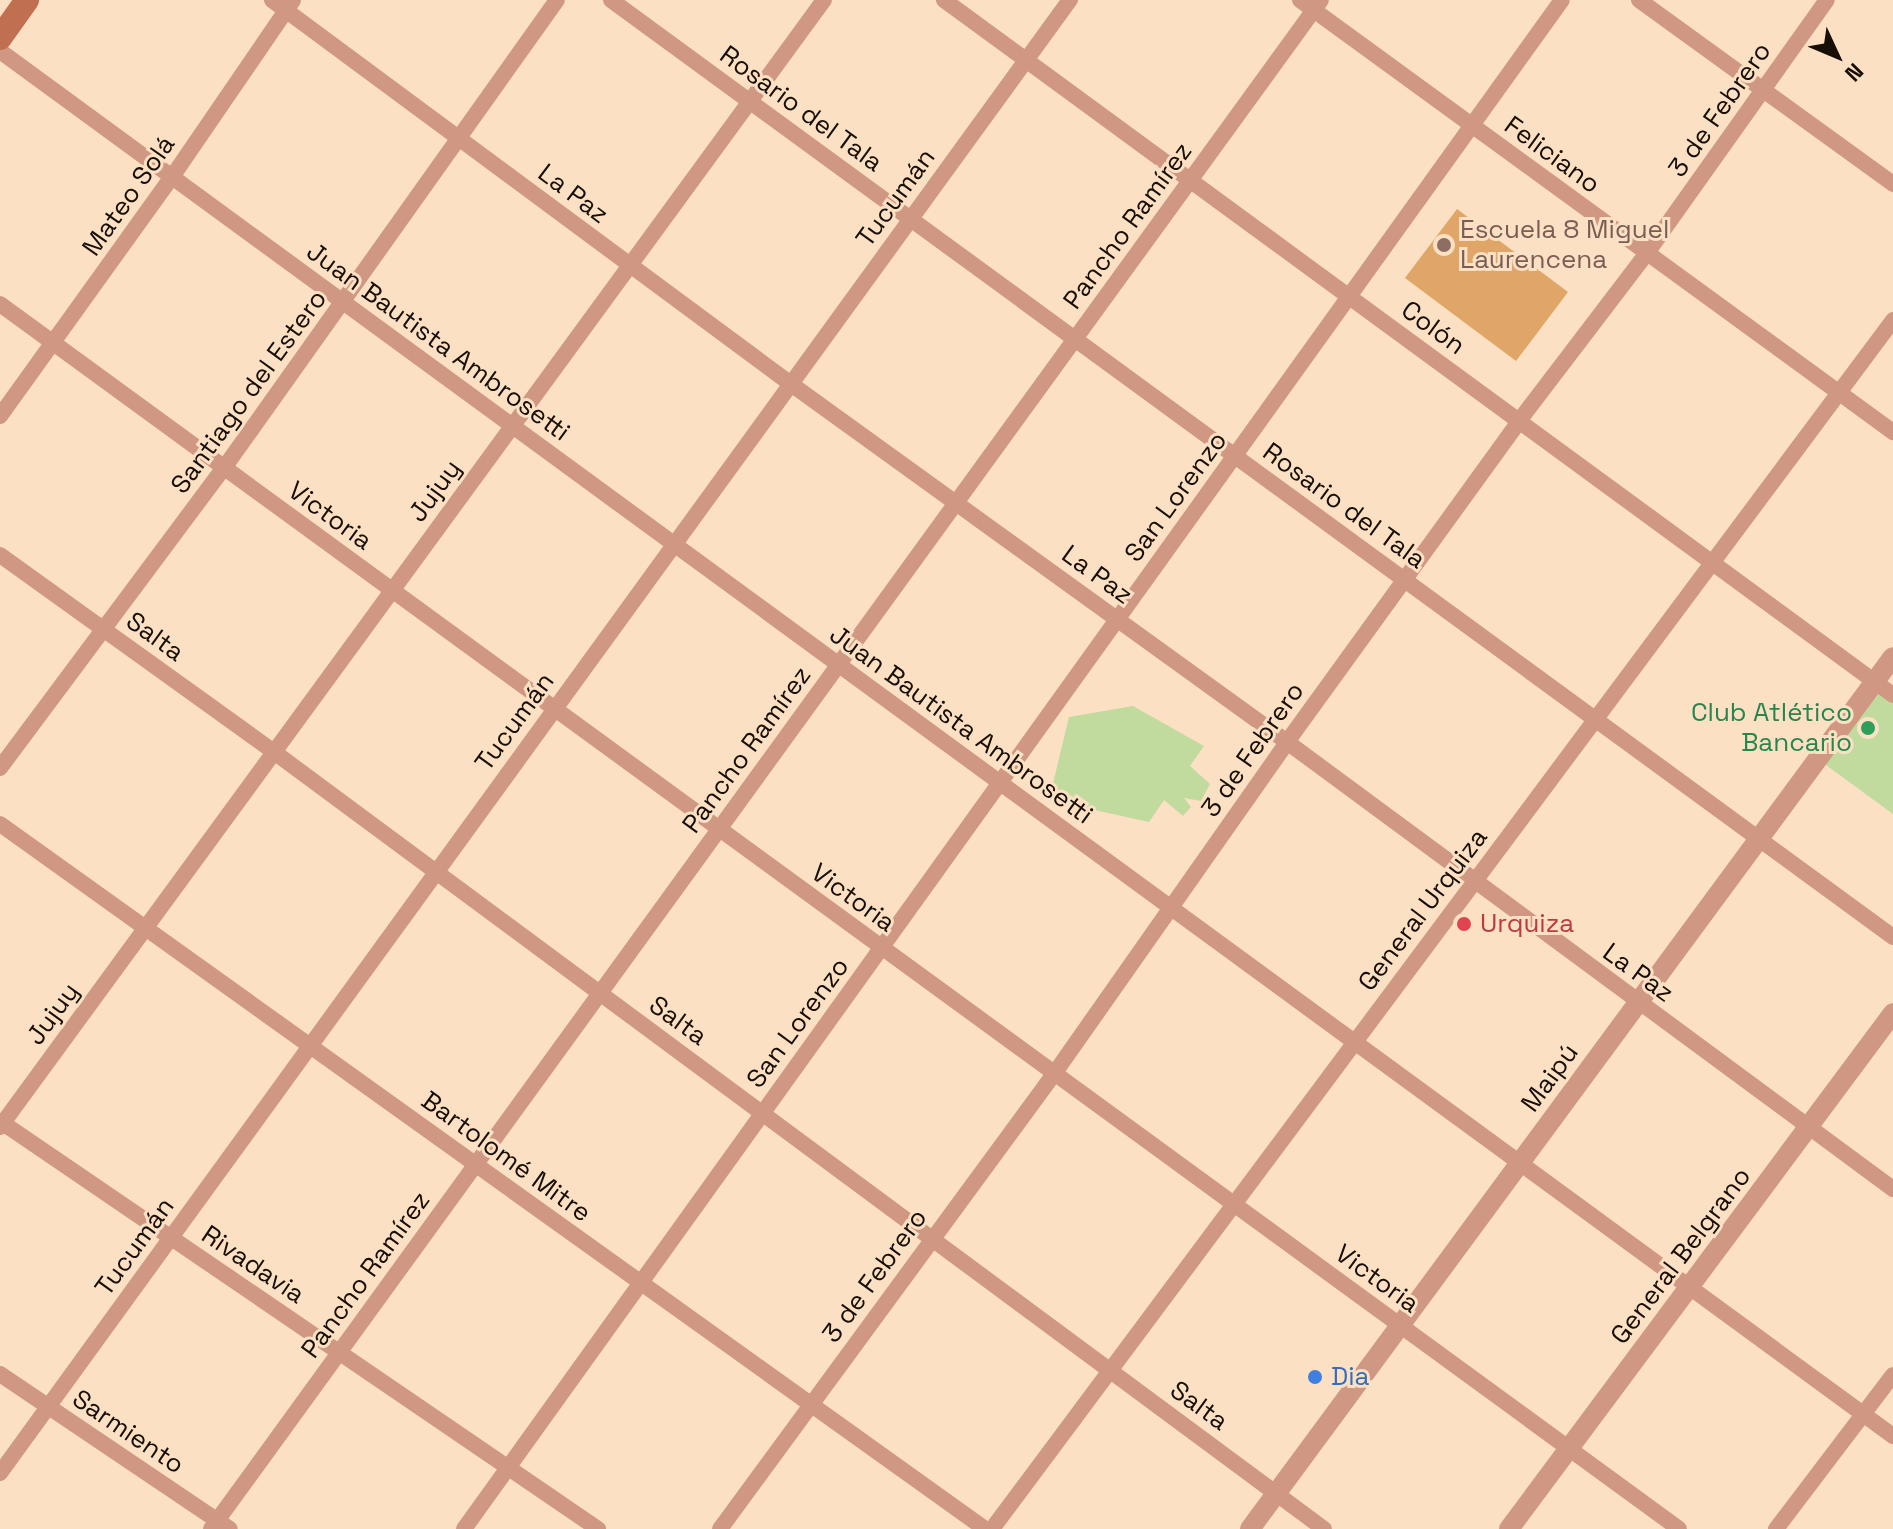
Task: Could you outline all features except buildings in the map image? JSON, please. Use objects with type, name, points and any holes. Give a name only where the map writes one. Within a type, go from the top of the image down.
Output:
[{"type":"main road","points":[[0,38],[27,0]]},
{"type":"street","name":"Santiago del Estero","points":[[0,768],[344,303],[457,137],[557,0]]},
{"type":"street","name":"Rosario del Tala","points":[[611,0],[1893,937]]},
{"type":"street","name":"Jujuy","points":[[1,1124],[824,0]]},
{"type":"street","name":"Colón","points":[[944,0],[1893,695]]},
{"type":"street","name":"Tucumán","points":[[0,1473],[1070,0]]},
{"type":"street","name":"San Lorenzo","points":[[464,1529],[1562,0]]},
{"type":"street","points":[[1639,0],[1893,184]]},
{"type":"street","name":"3 de Febrero","points":[[720,1529],[1054,1074],[1287,742],[1519,421],[1647,253],[1827,0]]},
{"type":"street","name":"La Paz","points":[[284,3],[457,137],[791,384],[1287,742],[1893,1189]]},
{"type":"street","name":"Mateo Solá","points":[[0,416],[172,177],[284,3]]},
{"type":"street","name":"Feliciano","points":[[1312,3],[1472,126],[1893,432]]},
{"type":"street","name":"Pancho Ramírez","points":[[219,1526],[339,1353],[1190,181],[1312,3]]},
{"type":"street","name":"Juan Bautista Ambrosetti","points":[[0,51],[1893,1436]]},
{"type":"street","name":"Victoria","points":[[0,304],[1679,1529]]},
{"type":"street","name":"General Urquiza","points":[[992,1529],[1893,320]]},
{"type":"street","name":"Salta","points":[[0,555],[274,752],[1324,1529]]},
{"type":"street","name":"Maipú","points":[[1250,1529],[1402,1327],[1637,1002],[1893,657]]},
{"type":"street","name":"Bartolomé Mitre","points":[[0,824],[985,1529]]},
{"type":"street","name":"General Belgrano","points":[[1509,1529],[1893,1013]]},
{"type":"street","name":"Rivadavia","points":[[1,1124],[598,1529]]},
{"type":"street","name":"Sarmiento","points":[[0,1374],[219,1526]]},
{"type":"street","points":[[1776,1529],[1893,1375]]},
{"type":"green space","name":"Club Atlético Bancario","points":[[1875,684],[1893,697],[1893,814],[1819,760]]},
{"type":"green space","points":[[1133,706],[1204,746],[1190,766],[1210,784],[1201,801],[1184,798],[1191,807],[1183,816],[1164,800],[1149,822],[1049,800],[1069,717]]},
{"type":"place","name":"Escuela 8 Miguel Laurencena","points":[[1444,245]]},
{"type":"place","name":"Club Atlético Bancario","points":[[1868,728]]},
{"type":"place","name":"Urquiza","points":[[1464,924]]},
{"type":"place","name":"Dia","points":[[1315,1377]]}]
